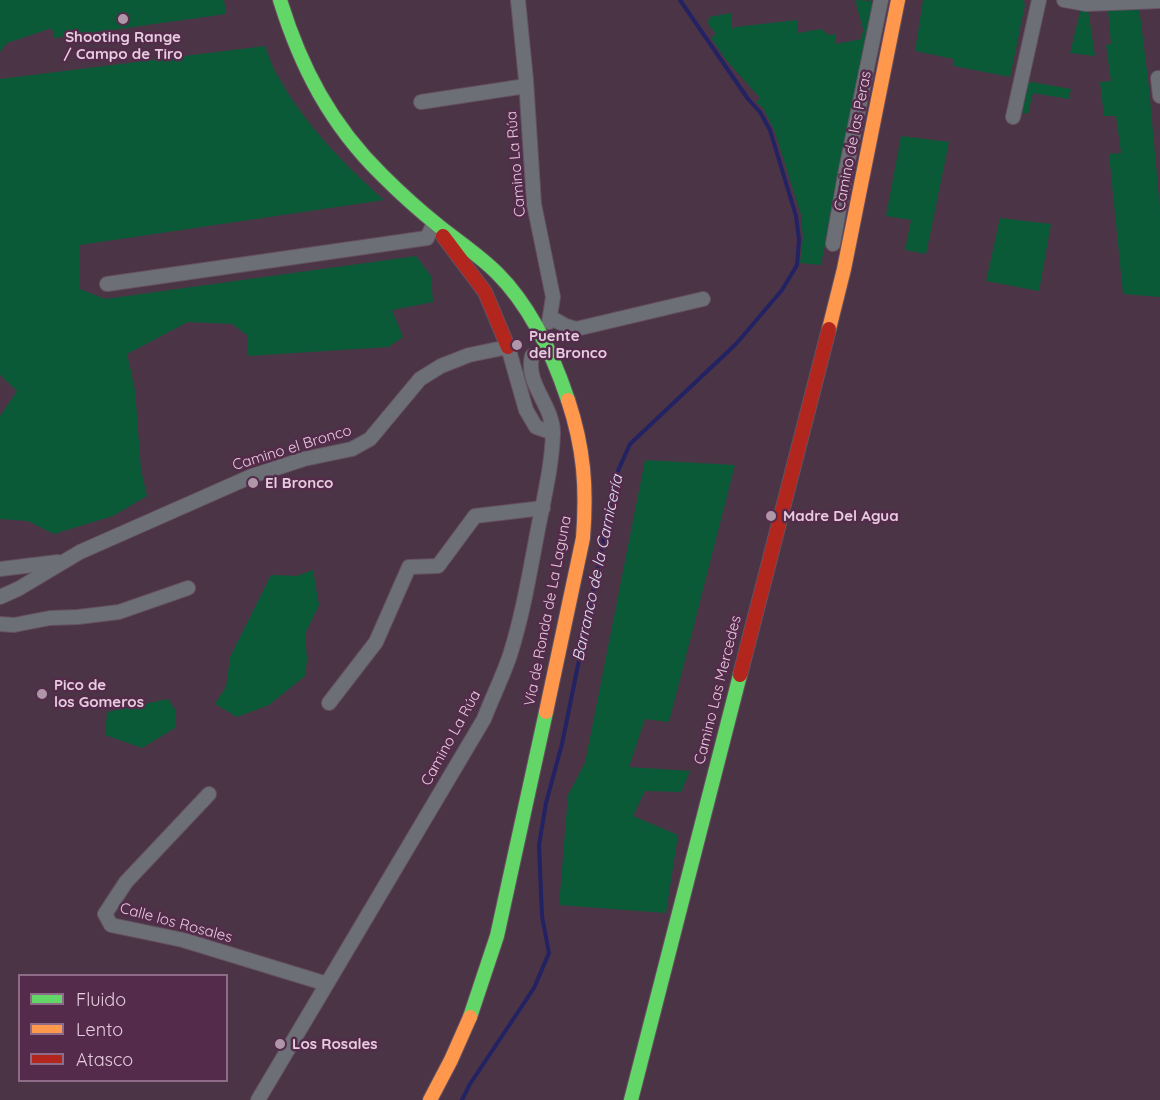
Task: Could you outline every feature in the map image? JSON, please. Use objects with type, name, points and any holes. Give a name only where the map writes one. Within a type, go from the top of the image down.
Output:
[{"type":"main road","name":"Vía de Ronda de La Laguna","points":[[280,0],[296,49],[313,86],[355,147],[388,183],[434,223],[473,251],[503,279],[524,307],[543,341],[572,411],[584,465],[586,504],[583,538],[497,936],[470,1017],[430,1100]]},
{"type":"main road","name":"Camino de las Peras","points":[[839,289],[898,0]]},
{"type":"main road","points":[[434,223],[485,292],[508,347]]},
{"type":"main road","name":"Camino Las Mercedes","points":[[631,1100],[839,289]]},
{"type":"street","name":"Camino La Rúa","points":[[518,0],[534,204],[554,297],[550,320],[576,328],[703,299]]},
{"type":"street","points":[[833,244],[881,0]]},
{"type":"street","points":[[1013,117],[1039,0]]},
{"type":"street","points":[[1064,0],[1086,4],[1160,1]]},
{"type":"street","points":[[1158,78],[1160,96]]},
{"type":"street","points":[[421,102],[526,86]]},
{"type":"street","points":[[107,284],[427,238],[434,223]]},
{"type":"street","points":[[508,347],[526,410],[536,427],[553,433]]},
{"type":"street","name":"Camino el Bronco","points":[[0,597],[18,589],[80,552],[252,476],[304,459],[352,449],[370,439],[420,379],[441,366],[470,355],[508,347]]},
{"type":"street","name":"Camino La Rúa","points":[[258,1100],[483,719],[510,655],[543,508],[553,433],[550,414],[532,378],[530,367],[532,356]]},
{"type":"street","points":[[329,703],[376,642],[409,567],[438,566],[475,516],[543,508]]},
{"type":"street","points":[[0,569],[66,560]]},
{"type":"street","points":[[0,624],[14,625],[50,618],[119,612],[188,588]]},
{"type":"street","name":"Calle los Rosales","points":[[210,794],[126,882],[105,914],[111,925],[183,940],[327,984]]},
{"type":"green space","name":"Shooting Range / Campo de Tiro","points":[[0,0],[224,0],[226,14],[54,38],[52,28],[7,43],[0,52]]},
{"type":"green space","points":[[855,0],[873,1],[821,265],[800,263],[803,238],[801,215],[775,132],[763,108],[756,102],[760,98],[727,61],[711,38],[716,34],[708,24],[709,17],[731,13],[732,29],[797,20],[798,33],[821,29],[829,35],[835,34],[835,44],[862,39],[861,33],[864,32]]},
{"type":"green space","points":[[923,0],[1023,0],[1025,5],[1010,77],[954,66],[954,59],[915,51]]},
{"type":"green space","points":[[1139,7],[1160,210],[1160,297],[1123,294],[1109,154],[1121,153],[1116,116],[1104,116],[1100,82],[1111,81],[1106,45],[1111,44],[1108,10]]},
{"type":"green space","points":[[1081,8],[1088,9],[1095,56],[1070,53]]},
{"type":"green space","points":[[265,46],[272,65],[288,94],[312,127],[340,158],[384,200],[80,245],[80,289],[105,299],[416,256],[431,276],[433,302],[392,310],[403,337],[388,347],[248,356],[248,336],[232,324],[188,322],[127,354],[135,390],[141,470],[147,496],[113,516],[54,534],[28,521],[0,519],[0,416],[17,391],[0,375],[0,79]]},
{"type":"green space","points":[[1026,81],[1071,89],[1069,99],[1033,93],[1028,114],[1020,112]]},
{"type":"green space","points":[[901,136],[949,142],[926,254],[905,250],[911,220],[886,216]]},
{"type":"green space","points":[[1000,218],[1051,224],[1039,291],[986,281]]},
{"type":"green space","points":[[645,460],[735,465],[669,722],[645,719],[629,767],[690,771],[681,792],[645,791],[633,816],[678,835],[666,913],[559,905],[568,795],[585,763]]},
{"type":"green space","points":[[313,570],[319,605],[305,634],[307,659],[305,676],[269,705],[237,717],[215,704],[226,687],[230,657],[271,575],[297,576]]},
{"type":"green space","points":[[168,699],[176,711],[175,728],[142,748],[105,735],[107,712]]},
{"type":"waterway","name":"Barranco de la Carnicería","points":[[462,1100],[470,1084],[534,988],[549,953],[542,916],[539,845],[617,473],[630,444],[736,344],[782,290],[797,265],[799,240],[796,216],[770,130],[760,112],[748,99],[680,0]]},
{"type":"traffic: fast","points":[[280,0],[308,72],[333,116],[364,156],[403,196],[484,261],[509,286],[540,332],[568,400]]},
{"type":"traffic: fast","points":[[631,1100],[740,675]]},
{"type":"traffic: fast","points":[[470,1017],[497,936],[546,712]]},
{"type":"traffic: slow","points":[[829,329],[844,269],[898,0]]},
{"type":"traffic: slow","points":[[546,712],[583,538],[585,502],[583,468],[578,435],[568,400]]},
{"type":"traffic: slow","points":[[430,1100],[470,1017]]},
{"type":"traffic: jam","points":[[443,236],[485,292],[508,347]]},
{"type":"traffic: jam","points":[[740,675],[829,329]]},
{"type":"place","name":"Shooting Range / Campo de Tiro","points":[[123,19]]},
{"type":"place","name":"Puente del Bronco","points":[[517,345]]},
{"type":"place","name":"El Bronco","points":[[253,483]]},
{"type":"place","name":"Madre Del Agua","points":[[771,516]]},
{"type":"place","name":"Pico de los Gomeros","points":[[42,694]]},
{"type":"place","name":"Los Rosales","points":[[280,1044]]}]
